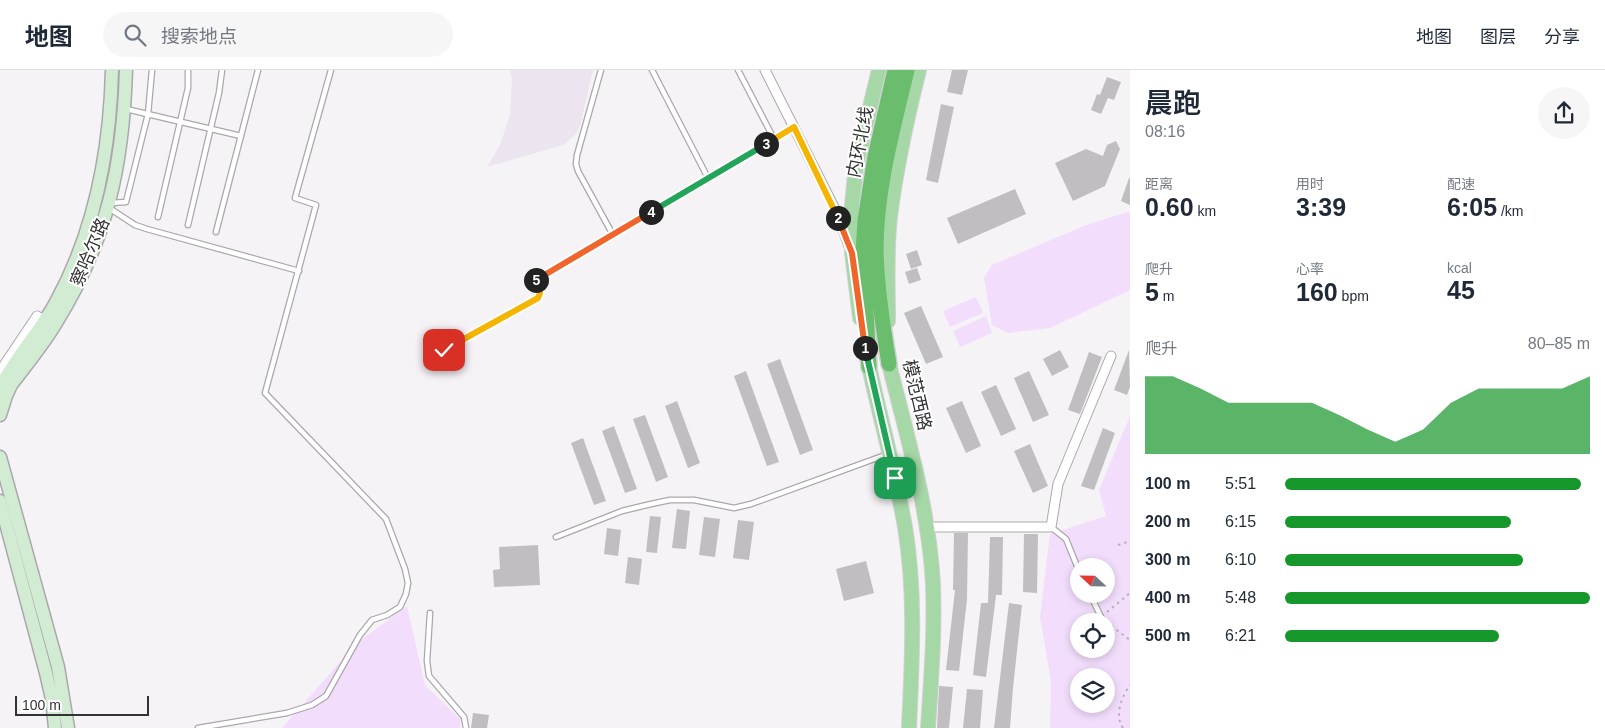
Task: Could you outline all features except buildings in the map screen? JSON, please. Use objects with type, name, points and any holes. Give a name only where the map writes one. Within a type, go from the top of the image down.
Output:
[{"type":"highway","name":"内环北线","points":[[869,368],[863,253],[864,222],[875,158],[895,70]]},
{"type":"highway","name":"内环北线","points":[[889,364],[878,299],[876,249],[879,200],[907,70]]},
{"type":"main road","name":"察哈尔路","points":[[0,415],[11,385],[50,323],[88,229],[105,155],[111,103],[112,70]]},
{"type":"main road","name":"察哈尔路","points":[[0,388],[79,283],[92,255],[115,182],[125,108],[126,70]]},
{"type":"main road","points":[[879,70],[856,165],[852,206],[852,253],[862,333],[890,453],[905,528],[911,580],[913,639],[909,728]]},
{"type":"main road","name":"模范西路","points":[[919,70],[905,127],[890,217],[887,262],[889,364],[918,482],[927,528],[933,583],[934,642],[928,728]]},
{"type":"main road","points":[[0,457],[58,668],[68,728]]},
{"type":"main road","points":[[0,501],[46,673],[56,728]]},
{"type":"street","points":[[765,70],[837,213],[852,253]]},
{"type":"street","points":[[0,371],[37,316],[50,323]]},
{"type":"street","points":[[927,528],[1051,527],[1058,484],[1111,356]]},
{"type":"lane","points":[[109,206],[126,202],[148,114],[152,70]]},
{"type":"lane","points":[[158,217],[188,88],[188,70]]},
{"type":"lane","points":[[188,226],[219,93],[222,70]]},
{"type":"lane","points":[[216,232],[258,70]]},
{"type":"lane","points":[[198,728],[287,713],[312,705],[326,696],[360,635],[372,620],[387,615],[400,607],[406,594],[408,582],[405,569],[386,519],[266,393],[316,205],[296,198],[331,70]]},
{"type":"lane","points":[[601,70],[576,164],[578,171],[613,234]]},
{"type":"lane","points":[[652,70],[708,178]]},
{"type":"lane","points":[[738,70],[774,139]]},
{"type":"lane","points":[[125,108],[241,136]]},
{"type":"lane","points":[[444,350],[538,298],[540,293],[535,281],[794,127]]},
{"type":"lane","points":[[109,206],[135,225],[299,270]]},
{"type":"lane","points":[[556,537],[622,511],[670,500],[694,500],[734,508],[890,453]]},
{"type":"lane","points":[[1051,527],[1066,539],[1074,558]]},
{"type":"lane","points":[[430,613],[427,661],[429,676],[461,712],[466,728]]},
{"type":"path","points":[[1118,545],[1130,541]]},
{"type":"path","points":[[1106,613],[1130,593]]},
{"type":"path","points":[[1115,629],[1130,640]]},
{"type":"path","points":[[1123,728],[1121,725],[1120,702],[1130,685]]},
{"type":"shaded area","points":[[510,70],[593,70],[580,126],[576,134],[563,145],[487,167],[500,145],[510,115],[512,80]]},
{"type":"shaded area","points":[[1130,212],[1130,290],[1050,328],[1008,333],[992,325],[984,278],[992,265],[1084,226]]},
{"type":"shaded area","points":[[976,297],[983,313],[950,327],[943,311]]},
{"type":"shaded area","points":[[986,316],[992,333],[960,347],[953,331]]},
{"type":"shaded area","points":[[1130,416],[1130,728],[1050,728],[1051,681],[1040,617],[1050,534],[1106,516],[1099,490]]},
{"type":"shaded area","points":[[407,606],[425,685],[460,719],[460,728],[282,728],[357,643]]},
{"type":"route","points":[[444,350],[538,298],[540,293],[535,281],[794,127],[837,213],[852,253],[862,333],[895,478]]}]
